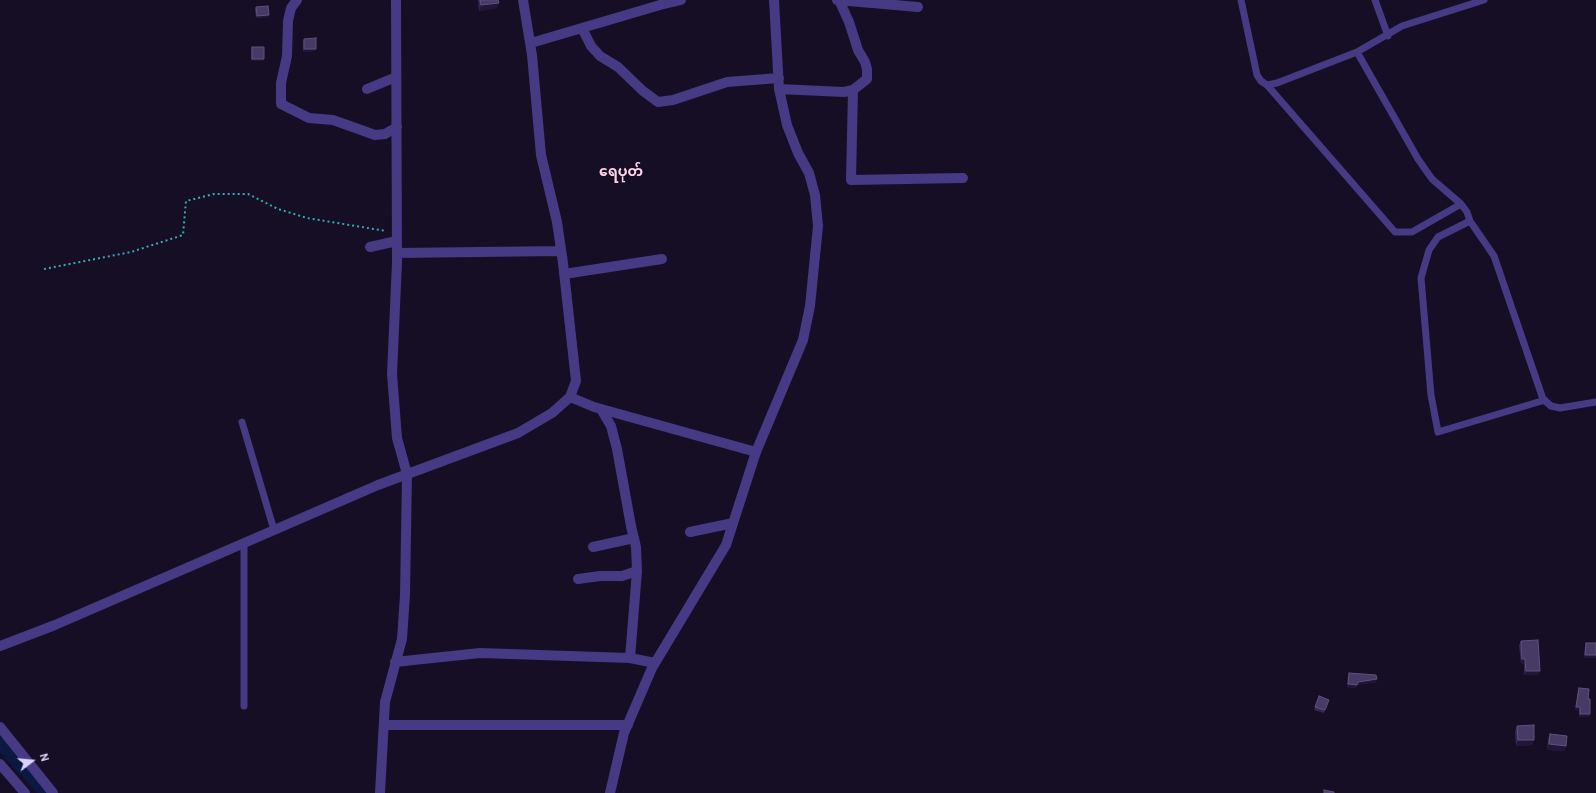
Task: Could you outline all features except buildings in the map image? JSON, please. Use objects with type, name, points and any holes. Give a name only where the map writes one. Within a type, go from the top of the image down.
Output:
[{"type":"street","points":[[297,0],[291,8],[288,21],[287,56],[281,82],[281,104],[309,118],[333,120],[376,135],[385,134],[397,128]]},
{"type":"street","points":[[380,793],[385,702],[402,639],[407,474],[397,438],[392,374],[397,253],[396,0]]},
{"type":"street","points":[[0,646],[54,625],[378,485],[518,433],[552,413],[570,397],[576,381],[564,274],[557,222],[541,155],[531,43],[524,0]]},
{"type":"street","points":[[531,43],[681,0]]},
{"type":"street","points":[[610,793],[624,733],[655,662],[726,544],[756,452],[803,340],[810,306],[818,226],[815,195],[809,173],[798,153],[787,125],[779,89],[774,0]]},
{"type":"street","points":[[779,89],[844,92],[853,90],[867,79],[867,69],[838,0],[918,7]]},
{"type":"street","points":[[582,28],[591,46],[600,56],[618,67],[643,91],[658,102],[673,100],[727,82],[779,78]]},
{"type":"street","points":[[367,90],[396,78]]},
{"type":"street","points":[[853,90],[851,180],[963,178]]},
{"type":"street","points":[[370,247],[397,237]]},
{"type":"street","points":[[397,253],[561,251]]},
{"type":"street","points":[[564,274],[662,259]]},
{"type":"street","points":[[570,397],[579,402],[601,409],[756,452]]},
{"type":"street","points":[[601,409],[611,426],[617,449],[636,547],[637,571],[630,658]]},
{"type":"street","points":[[690,532],[733,523]]},
{"type":"street","points":[[593,547],[634,538]]},
{"type":"street","points":[[578,579],[600,576],[622,576],[637,571]]},
{"type":"street","points":[[395,662],[480,653],[630,658],[655,662]]},
{"type":"street","points":[[384,725],[628,725]]},
{"type":"street","points":[[0,728],[53,793]]},
{"type":"street","points":[[0,764],[26,793]]},
{"type":"lane","points":[[1241,0],[1257,75],[1395,232],[1412,232],[1461,204]]},
{"type":"lane","points":[[1375,0],[1388,36]]},
{"type":"lane","points":[[1267,85],[1277,83],[1357,52],[1388,36],[1402,26],[1484,0]]},
{"type":"lane","points":[[1357,52],[1418,159],[1432,179],[1461,204],[1467,212],[1470,221],[1494,256],[1543,399],[1551,406],[1560,408],[1596,402]]},
{"type":"lane","points":[[1470,221],[1438,237],[1429,250],[1421,278],[1431,395],[1438,432],[1545,400]]},
{"type":"lane","points":[[242,422],[274,530]]},
{"type":"lane","points":[[244,543],[244,706]]},
{"type":"path","points":[[44,269],[131,252],[183,235],[186,201],[214,194],[248,194],[278,209],[307,218],[397,237]]},
{"type":"waterway","points":[[0,743],[46,793]]},
{"type":"district","name":"ရေပုတ်","points":[[621,173]]}]
